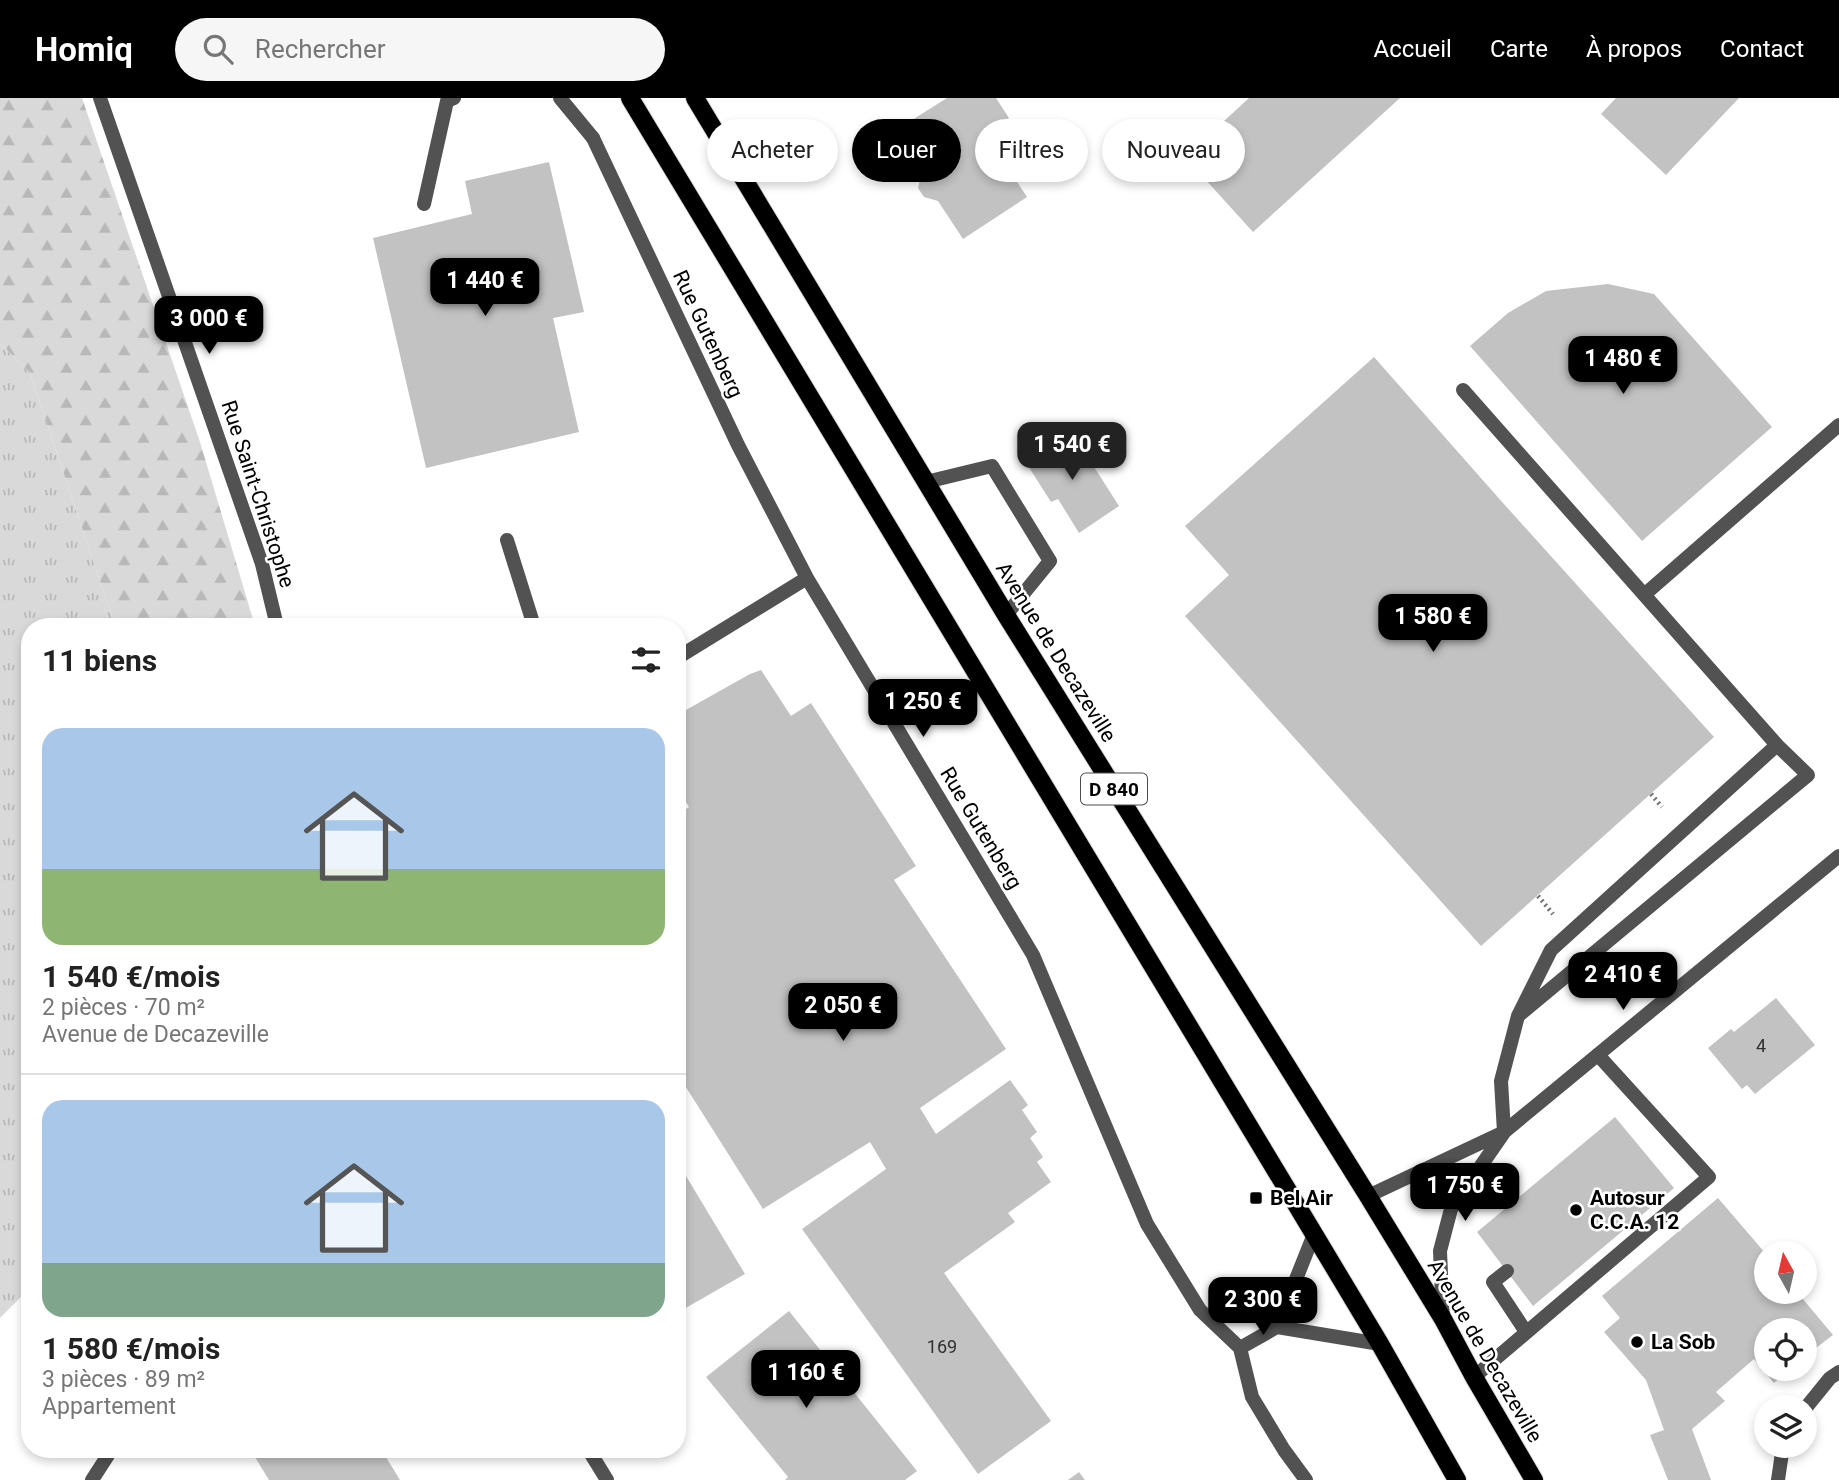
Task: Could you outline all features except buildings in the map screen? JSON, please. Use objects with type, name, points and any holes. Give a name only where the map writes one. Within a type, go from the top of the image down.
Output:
[{"type":"main road","name":"D 840","points":[[631,98],[1380,1344],[1457,1480]]},
{"type":"main road","name":"Avenue de Decazeville","points":[[695,98],[1006,615],[1443,1319],[1534,1480]]},
{"type":"street","name":"Rue Saint-Christophe","points":[[100,98],[262,564],[275,618]]},
{"type":"street","points":[[424,204],[447,101],[454,98]]},
{"type":"street","name":"Rue Gutenberg","points":[[560,98],[593,138],[738,445],[807,578],[1033,955],[1147,1224],[1200,1310],[1240,1348]]},
{"type":"street","points":[[1463,390],[1777,745],[1808,775],[1518,1016]]},
{"type":"street","points":[[1644,595],[1839,425]]},
{"type":"street","points":[[926,482],[992,466],[1050,561],[1006,615]]},
{"type":"street","points":[[507,540],[531,618]]},
{"type":"street","points":[[686,652],[807,578]]},
{"type":"street","points":[[1443,1319],[1440,1251],[1451,1209],[1504,1132],[1501,1082],[1518,1016],[1551,950],[1777,745]]},
{"type":"street","points":[[1368,1196],[1504,1132],[1839,856]]},
{"type":"street","points":[[1474,1377],[1709,1177],[1598,1055]]},
{"type":"street","points":[[1306,1480],[1252,1397],[1240,1348],[1277,1327],[1314,1234]]},
{"type":"street","points":[[1507,1271],[1493,1282],[1525,1332]]},
{"type":"street","points":[[1277,1327],[1380,1344]]},
{"type":"street","points":[[1816,1395],[1830,1378],[1839,1372]]},
{"type":"street","points":[[92,1480],[106,1458]]},
{"type":"street","points":[[594,1458],[607,1480]]},
{"type":"street","points":[[1779,1480],[1782,1458]]},
{"type":"path","points":[[1651,794],[1662,807]]},
{"type":"path","points":[[1538,896],[1553,914]]},
{"type":"green space","points":[[0,98],[82,98],[200,442],[253,618],[112,618],[30,373],[0,343]]},
{"type":"green space","points":[[0,343],[30,373],[112,618],[21,618],[21,1297],[0,1318]]},
{"type":"place","name":"Bel Air","points":[[1256,1198]]},
{"type":"place","name":"Autosur C.C.A. 12","points":[[1576,1210]]},
{"type":"place","name":"La Sob","points":[[1637,1342]]}]
